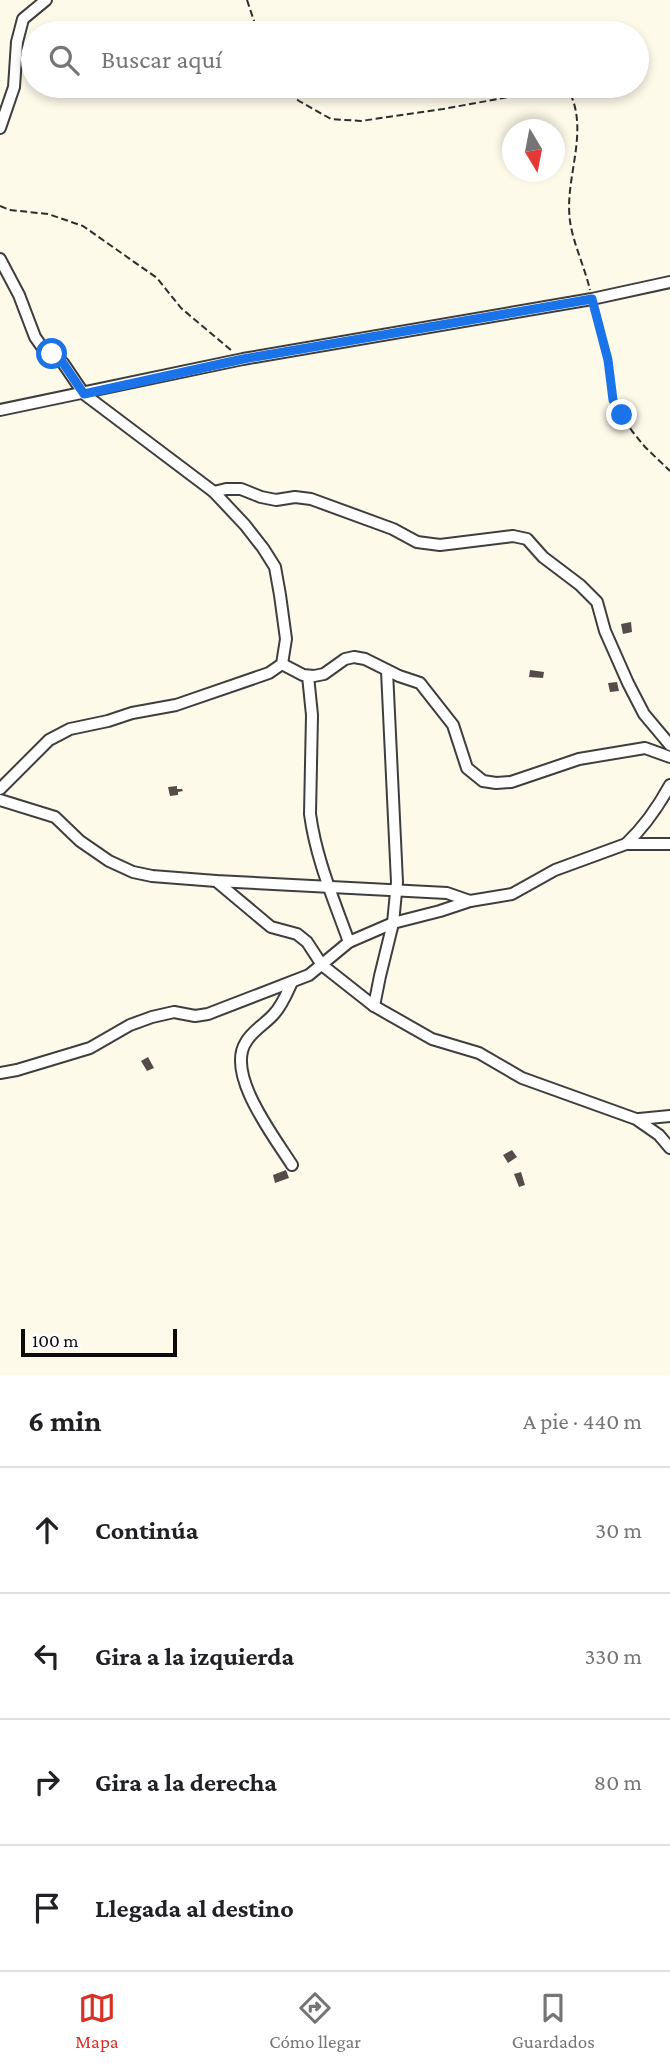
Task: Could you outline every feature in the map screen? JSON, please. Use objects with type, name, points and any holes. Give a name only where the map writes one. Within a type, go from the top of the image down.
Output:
[{"type":"street","points":[[22,21],[46,0]]},
{"type":"street","points":[[0,128],[14,87],[17,43],[21,27]]},
{"type":"street","points":[[0,258],[19,295],[35,337],[42,347],[63,363],[84,394],[214,492],[245,525],[275,567],[286,639],[282,664],[269,673],[176,705],[70,729],[49,740],[0,789]]},
{"type":"street","points":[[0,410],[243,359],[592,299],[670,282]]},
{"type":"street","points":[[214,492],[241,489],[276,500],[295,497],[311,499],[393,528],[417,542],[440,545],[513,536],[527,539],[543,557],[570,576],[597,602],[604,631],[628,683],[644,714],[670,745]]},
{"type":"street","points":[[282,664],[308,676],[324,674],[345,659],[354,657],[365,659],[424,686],[453,725],[467,768],[483,781],[511,782],[579,759],[645,748],[670,757]]},
{"type":"street","points":[[374,1006],[393,923],[397,890],[387,671]]},
{"type":"street","points":[[308,676],[312,715],[310,814],[328,886],[349,942]]},
{"type":"street","points":[[626,844],[659,805],[670,785]]},
{"type":"street","points":[[0,800],[55,817],[80,841],[121,868],[152,876],[447,893],[470,901]]},
{"type":"street","points":[[0,1073],[90,1048],[130,1025],[152,1017],[174,1012],[195,1016],[208,1014],[292,982],[309,975],[349,942],[393,923],[470,901],[512,894],[555,870],[626,844],[670,844]]},
{"type":"street","points":[[216,881],[271,927],[297,934],[307,942],[322,965],[374,1006],[432,1039],[479,1053],[522,1077],[636,1119],[659,1135],[670,1148]]},
{"type":"street","points":[[292,982],[280,1008],[244,1043],[241,1059],[244,1080],[253,1106],[292,1165]]},
{"type":"street","points":[[636,1119],[670,1116]]},
{"type":"path","points":[[247,0],[254,21]]},
{"type":"path","points":[[295,98],[331,119],[361,121],[508,98]]},
{"type":"path","points":[[572,98],[577,120],[570,188],[570,221],[608,360],[613,400],[632,431],[670,471]]},
{"type":"path","points":[[0,205],[10,210],[48,214],[83,226],[157,278],[181,308],[243,359]]},
{"type":"building","points":[[631,622],[632,632],[623,634],[621,624]]},
{"type":"building","points":[[530,670],[544,672],[543,678],[529,677]]},
{"type":"building","points":[[617,682],[619,691],[610,692],[608,683]]},
{"type":"building","points":[[177,786],[177,789],[183,791],[170,796],[168,787]]},
{"type":"building","points":[[148,1057],[154,1068],[147,1071],[141,1061]]},
{"type":"building","points":[[512,1150],[517,1157],[508,1163],[503,1155]]},
{"type":"building","points":[[286,1170],[289,1178],[275,1183],[273,1175]]},
{"type":"building","points":[[521,1172],[525,1185],[519,1187],[514,1174]]},
{"type":"route","points":[[52,354],[63,363],[84,394],[243,359],[592,299],[608,360],[613,400],[622,415]]}]
